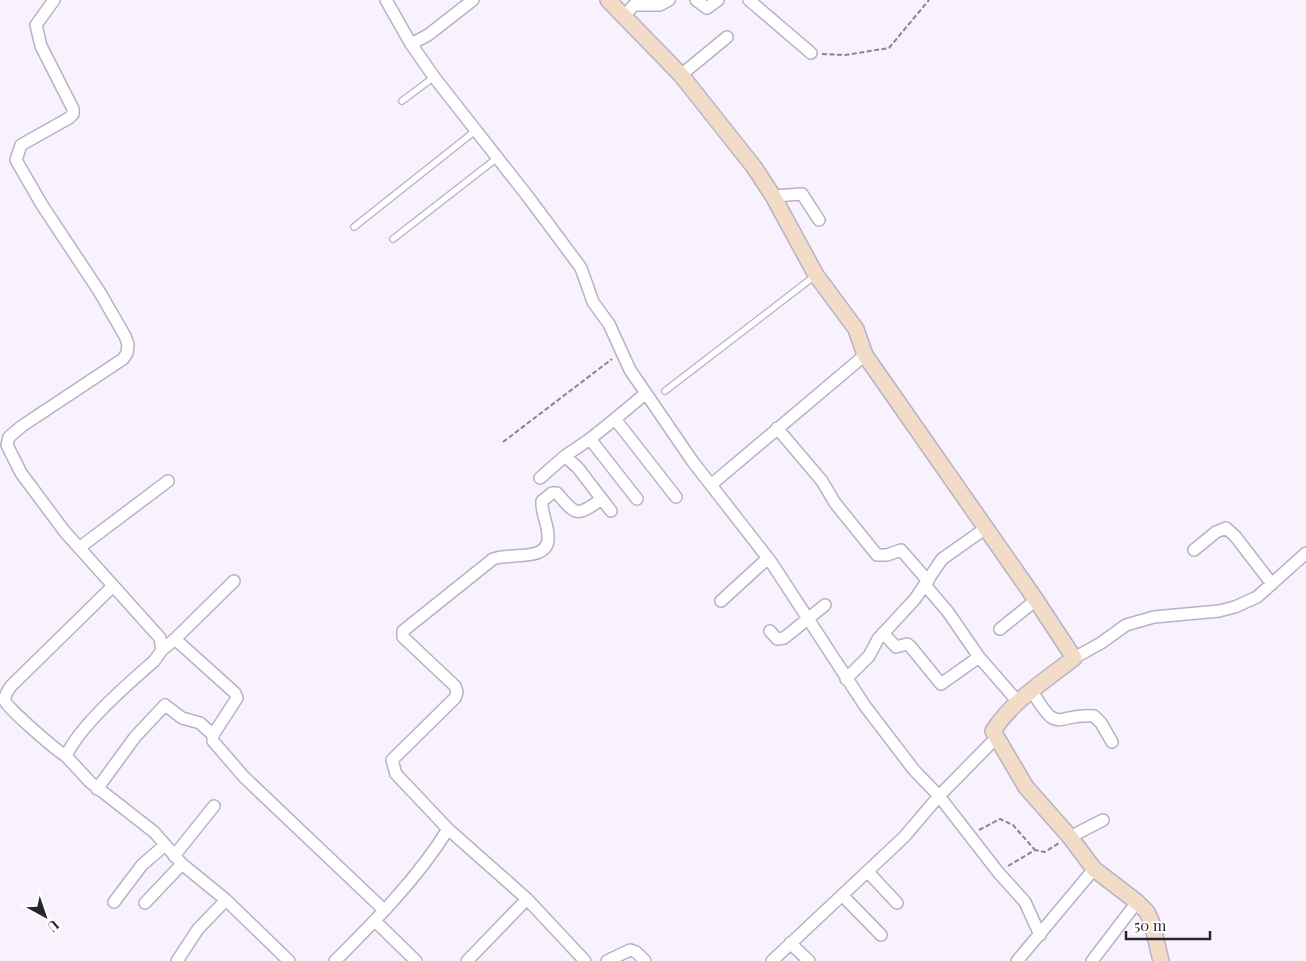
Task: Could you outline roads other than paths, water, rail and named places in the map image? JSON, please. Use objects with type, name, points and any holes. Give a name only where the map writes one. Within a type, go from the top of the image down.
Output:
[{"type":"street","points":[[54,0],[36,24],[41,46],[73,109],[73,114],[21,145],[16,160],[42,205],[112,312],[128,344],[127,353],[123,360],[8,437],[7,445],[35,495],[112,587],[160,638],[162,650]]},
{"type":"street","points":[[386,0],[411,44],[434,77],[581,268],[593,302],[609,324],[620,353],[645,394],[693,462],[768,558],[846,679],[890,739],[939,796],[998,872],[1025,902],[1040,935]]},
{"type":"street","points":[[411,44],[428,34],[473,0]]},
{"type":"street","points":[[623,17],[634,5],[660,5],[669,0]]},
{"type":"street","points":[[696,0],[707,8],[718,0]]},
{"type":"street","points":[[749,0],[811,53]]},
{"type":"street","points":[[610,1],[623,17],[681,75],[736,143],[773,196],[816,275],[856,329],[865,355],[1036,600],[1074,658]]},
{"type":"street","points":[[681,75],[727,37]]},
{"type":"street","points":[[773,196],[802,194],[819,220]]},
{"type":"street","points":[[712,484],[865,355]]},
{"type":"street","points":[[540,478],[565,456],[616,419],[645,394]]},
{"type":"street","points":[[616,419],[676,497]]},
{"type":"street","points":[[777,428],[822,480],[835,503],[876,555],[887,555],[901,550],[948,612],[979,658],[1018,702]]},
{"type":"street","points":[[590,439],[637,498]]},
{"type":"street","points":[[565,456],[611,511]]},
{"type":"street","points":[[79,548],[168,481]]},
{"type":"street","points":[[585,961],[527,899],[448,829],[396,774],[392,760],[455,698],[457,692],[455,686],[403,636],[403,631],[494,559],[503,555],[530,555],[541,552],[547,545],[548,536],[541,504],[543,499],[552,493],[557,493],[572,511],[577,513],[582,512],[602,499]]},
{"type":"street","points":[[846,679],[869,656],[883,633],[916,599],[942,559],[986,528]]},
{"type":"street","points":[[1194,550],[1216,532],[1226,528],[1235,536],[1272,584]]},
{"type":"street","points":[[1161,961],[1152,923],[1147,912],[1094,869],[1070,837],[1026,787],[993,731],[1002,718],[1018,702],[1074,658],[1101,643],[1126,625],[1154,617],[1219,611],[1235,607],[1257,598],[1306,554]]},
{"type":"street","points":[[721,601],[768,558]]},
{"type":"street","points":[[66,756],[84,730],[162,650],[234,581]]},
{"type":"street","points":[[112,587],[11,686],[6,695],[7,706],[54,750],[66,756],[97,788],[141,821],[178,860],[226,900],[288,961]]},
{"type":"street","points":[[1000,629],[1036,600]]},
{"type":"street","points":[[770,631],[780,640],[808,621],[824,605]]},
{"type":"street","points":[[883,633],[896,648],[907,644],[910,646],[941,684],[979,658]]},
{"type":"street","points":[[175,639],[237,695],[213,735],[213,741],[244,777],[384,910]]},
{"type":"street","points":[[1032,691],[1051,718],[1059,721],[1080,716],[1094,716],[1101,723],[1112,742]]},
{"type":"street","points":[[97,788],[136,737],[165,705],[182,718],[200,724],[213,735]]},
{"type":"street","points":[[772,961],[904,837],[939,796],[996,738]]},
{"type":"street","points":[[145,903],[178,860],[214,806]]},
{"type":"street","points":[[1070,837],[1103,820]]},
{"type":"street","points":[[335,961],[375,921],[434,852],[448,829]]},
{"type":"street","points":[[114,902],[142,865],[165,845]]},
{"type":"street","points":[[1017,961],[1040,935],[1059,908],[1094,869]]},
{"type":"street","points":[[868,872],[897,903]]},
{"type":"street","points":[[842,895],[881,935]]},
{"type":"street","points":[[467,961],[527,899]]},
{"type":"street","points":[[177,961],[198,929],[226,900]]},
{"type":"street","points":[[1092,961],[1137,902]]},
{"type":"street","points":[[375,921],[416,961]]},
{"type":"street","points":[[790,943],[809,961]]},
{"type":"street","points":[[607,961],[630,950],[636,952],[645,961]]},
{"type":"lane","points":[[402,101],[434,77]]},
{"type":"lane","points":[[354,226],[475,131]]},
{"type":"lane","points":[[394,239],[497,158]]},
{"type":"lane","points":[[665,391],[816,275]]}]
